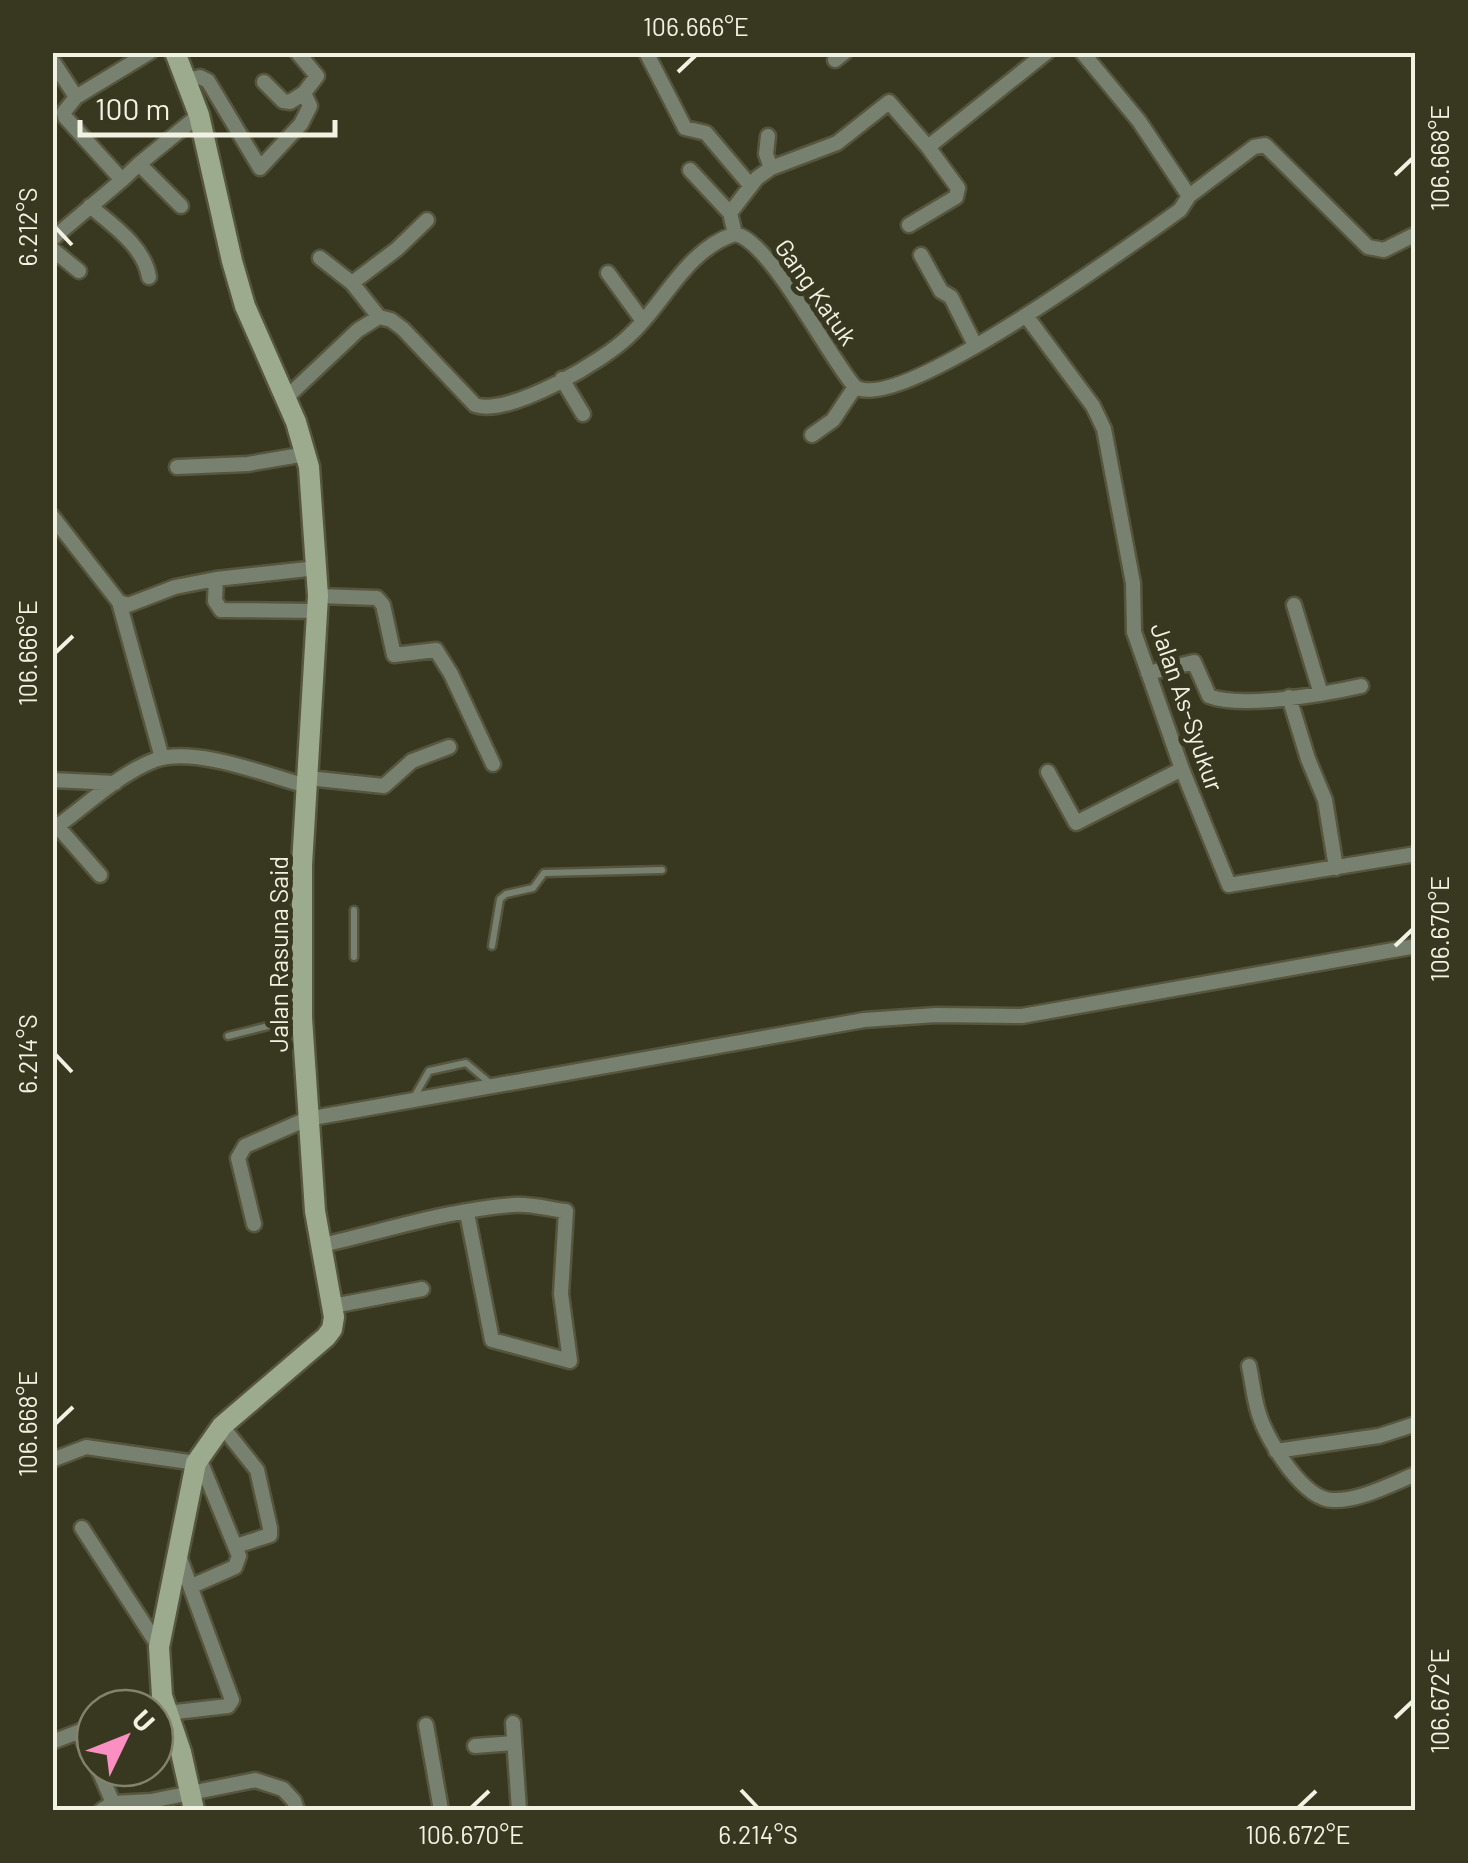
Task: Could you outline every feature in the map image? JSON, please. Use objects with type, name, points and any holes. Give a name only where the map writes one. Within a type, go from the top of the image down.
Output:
[{"type":"main road","name":"Jalan Rasuna Said","points":[[175,52],[198,115],[241,291],[306,454],[318,604],[302,865],[302,1018],[307,1119],[333,1306]]},
{"type":"main road","points":[[159,1688],[159,1647],[197,1461],[222,1426],[326,1337],[332,1329],[333,1306]]},
{"type":"main road","points":[[175,1739],[191,1802]]},
{"type":"street","points":[[68,52],[53,64],[76,97]]},
{"type":"street","points":[[122,180],[64,112],[76,97],[150,52]]},
{"type":"street","points":[[264,82],[282,100],[290,102],[304,93],[317,76],[297,52]]},
{"type":"street","points":[[646,52],[685,128],[706,134],[750,185]]},
{"type":"street","points":[[928,147],[1048,52]]},
{"type":"street","points":[[1084,53],[1139,121],[1189,196]]},
{"type":"street","points":[[186,80],[200,77],[208,81],[260,168],[307,114],[310,106],[304,93]]},
{"type":"street","points":[[730,213],[750,185],[772,168],[836,143],[887,96],[958,188],[956,197],[909,226]]},
{"type":"street","points":[[52,240],[198,115]]},
{"type":"street","points":[[768,136],[766,154],[772,168]]},
{"type":"street","points":[[812,435],[833,420],[855,388],[876,392],[976,346],[1027,317],[1180,210],[1189,196],[1254,147],[1264,145],[1368,247],[1384,250],[1416,234]]},
{"type":"street","points":[[139,164],[181,206]]},
{"type":"street","points":[[690,170],[730,213],[735,234]]},
{"type":"street","points":[[90,206],[139,252],[148,266],[149,277]]},
{"type":"street","points":[[352,283],[427,220]]},
{"type":"street","name":"Gang Katuk","points":[[379,317],[391,320],[403,330],[467,398],[483,408],[502,406],[562,379],[620,345],[694,260],[735,234],[754,244],[816,327],[855,388]]},
{"type":"street","points":[[52,248],[79,271]]},
{"type":"street","points":[[922,254],[940,291],[950,297],[976,346]]},
{"type":"street","points":[[286,398],[358,330],[379,317],[352,283],[320,258]]},
{"type":"street","points":[[608,273],[643,321]]},
{"type":"street","name":"Jalan As-Syukur","points":[[1027,317],[1093,406],[1104,429],[1132,582],[1134,632],[1182,769],[1229,885],[1416,854]]},
{"type":"street","points":[[562,379],[583,414]]},
{"type":"street","points":[[176,467],[248,464],[306,454]]},
{"type":"street","points":[[52,516],[119,602],[162,758]]},
{"type":"street","points":[[119,602],[128,604],[175,587],[216,579],[317,568]]},
{"type":"street","points":[[216,579],[220,610],[377,598],[383,605],[394,655],[436,650],[493,764]]},
{"type":"street","points":[[1294,606],[1321,694]]},
{"type":"street","points":[[1148,672],[1194,662],[1210,696],[1221,700],[1321,694],[1361,686]]},
{"type":"street","points":[[1289,697],[1325,800],[1336,868]]},
{"type":"street","points":[[100,875],[55,829],[140,767],[162,758],[204,758],[308,782],[384,786],[412,762],[449,747]]},
{"type":"street","points":[[1048,772],[1076,823],[1182,769]]},
{"type":"street","points":[[52,780],[116,783]]},
{"type":"street","points":[[254,1224],[238,1158],[240,1152],[245,1146],[307,1119],[864,1020],[936,1015],[1022,1016],[1416,946]]},
{"type":"street","points":[[322,1245],[468,1213],[515,1204],[566,1212],[561,1294],[570,1361],[492,1340],[468,1213]]},
{"type":"street","points":[[333,1306],[422,1289]]},
{"type":"street","points":[[1249,1366],[1261,1421],[1276,1451],[1314,1494],[1332,1500],[1353,1498],[1416,1474]]},
{"type":"street","points":[[1276,1451],[1379,1436],[1416,1424]]},
{"type":"street","points":[[222,1426],[257,1470],[270,1528],[270,1535],[265,1538],[236,1546]]},
{"type":"street","points":[[52,1460],[86,1447],[197,1461],[239,1556],[234,1567],[192,1586]]},
{"type":"street","points":[[82,1528],[159,1647]]},
{"type":"street","points":[[175,1706],[231,1704],[178,1552]]},
{"type":"street","points":[[513,1723],[519,1810]]},
{"type":"street","points":[[426,1725],[440,1810]]},
{"type":"street","points":[[475,1746],[514,1743]]},
{"type":"street","points":[[108,1807],[191,1802],[255,1780],[283,1789],[297,1810]]},
{"type":"lane","points":[[492,946],[500,900],[506,894],[533,888],[544,873],[662,870]]},
{"type":"lane","points":[[354,910],[354,957]]},
{"type":"lane","points":[[228,1036],[302,1018]]},
{"type":"lane","points":[[412,1100],[430,1071],[466,1063],[494,1086]]}]
